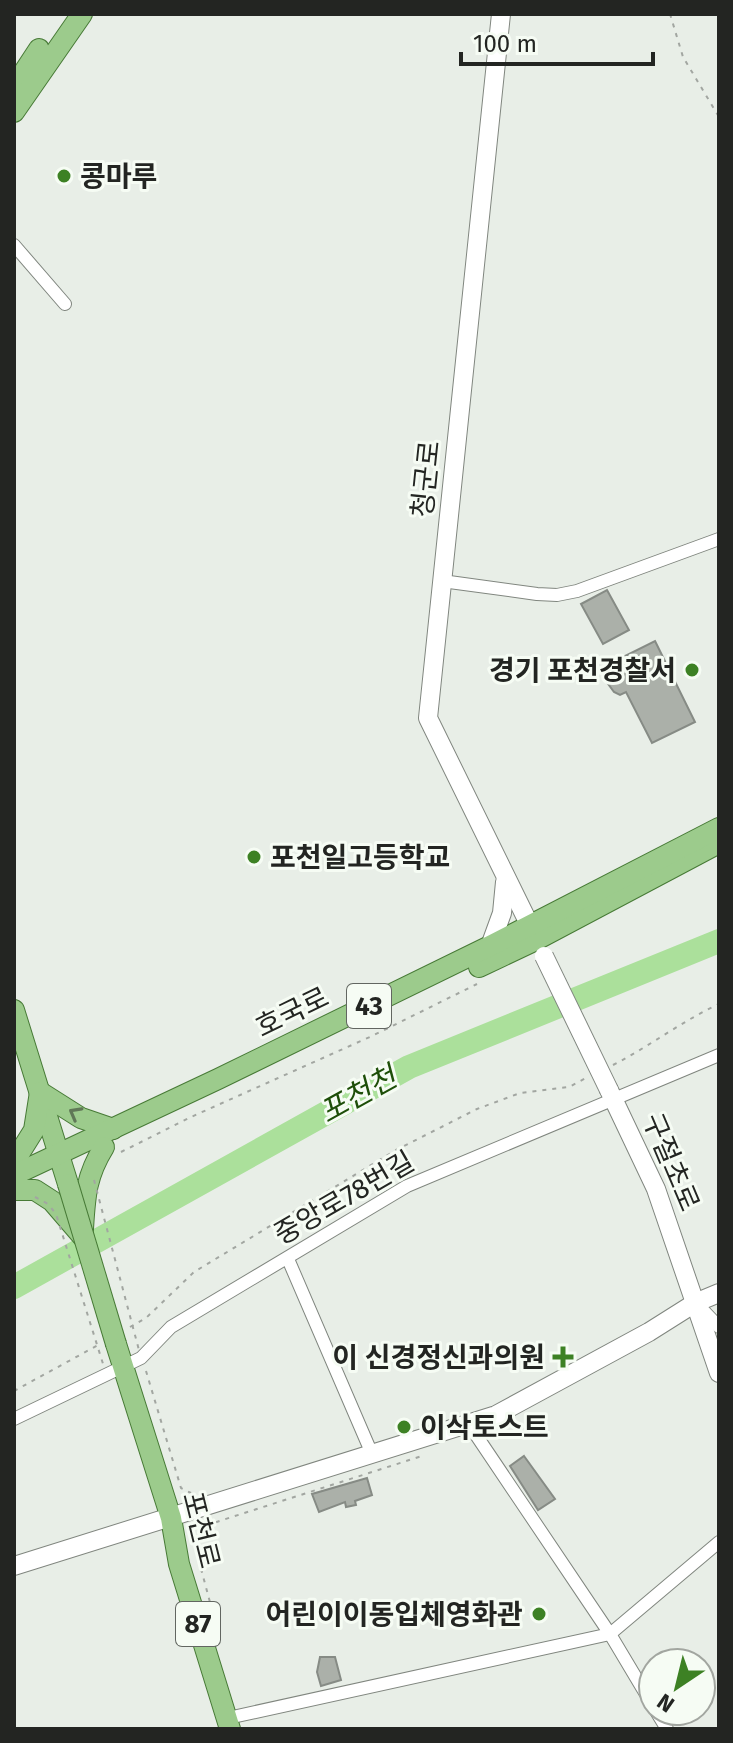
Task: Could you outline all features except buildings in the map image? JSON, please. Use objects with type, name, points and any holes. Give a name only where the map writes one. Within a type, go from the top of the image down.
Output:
[{"type":"main road","points":[[14,87],[66,14]]},
{"type":"main road","points":[[14,112],[82,14]]},
{"type":"main road","name":"호국로","points":[[14,1190],[64,1168],[490,946],[536,941],[719,828]]},
{"type":"main road","name":"호국로","points":[[110,1144],[536,941],[719,843]]},
{"type":"main road","name":"87","points":[[14,1010],[115,1339]]},
{"type":"main road","points":[[14,1162],[34,1130],[40,1092],[81,1118],[110,1144],[86,1191],[83,1237]]},
{"type":"main road","name":"호국로","points":[[14,1175],[64,1168]]},
{"type":"main road","points":[[14,1190],[35,1190],[83,1237]]},
{"type":"main road","name":"포천로","points":[[115,1339],[127,1361],[171,1518],[179,1564],[229,1723]]},
{"type":"street","name":"청군로","points":[[501,14],[428,718],[536,941]]},
{"type":"street","points":[[14,245],[65,304]]},
{"type":"street","points":[[442,581],[557,595],[577,591],[719,539]]},
{"type":"street","points":[[490,946],[502,913],[505,879]]},
{"type":"street","name":"구절초로","points":[[536,941],[656,1189],[719,1373]]},
{"type":"street","name":"중앙로78번길","points":[[14,1419],[127,1361],[219,1296],[288,1259],[407,1186],[611,1094],[719,1055]]},
{"type":"street","points":[[288,1259],[372,1454]]},
{"type":"street","points":[[14,1566],[496,1415],[649,1332],[695,1303],[719,1293]]},
{"type":"street","points":[[695,1303],[719,1327]]},
{"type":"street","points":[[468,1423],[610,1634],[637,1680]]},
{"type":"street","points":[[229,1723],[610,1634],[719,1542]]},
{"type":"path","points":[[670,14],[683,57],[719,117]]},
{"type":"path","points":[[110,1144],[219,1104],[372,1036],[483,981]]},
{"type":"path","points":[[607,1068],[686,1019],[719,1004]]},
{"type":"path","points":[[14,1391],[115,1339],[146,1318],[194,1272],[396,1150],[477,1109],[520,1093],[569,1087],[594,1074]]},
{"type":"path","points":[[94,1173],[127,1361]]},
{"type":"path","points":[[44,1199],[56,1214],[127,1361],[181,1488],[190,1494],[201,1492]]},
{"type":"path","points":[[215,1621],[196,1550],[207,1525],[429,1454]]},
{"type":"waterway","name":"포천천","points":[[14,1287],[409,1067],[719,941]]},
{"type":"place","name":"콩마루","points":[[64,176]]},
{"type":"place","name":"경기 포천경찰서","points":[[692,670]]},
{"type":"place","name":"포천일고등학교","points":[[254,857]]},
{"type":"place","name":"이 신경정신과의원","points":[[563,1357]]},
{"type":"place","name":"이삭토스트","points":[[404,1427]]},
{"type":"place","name":"어린이이동입체영화관","points":[[539,1614]]}]
